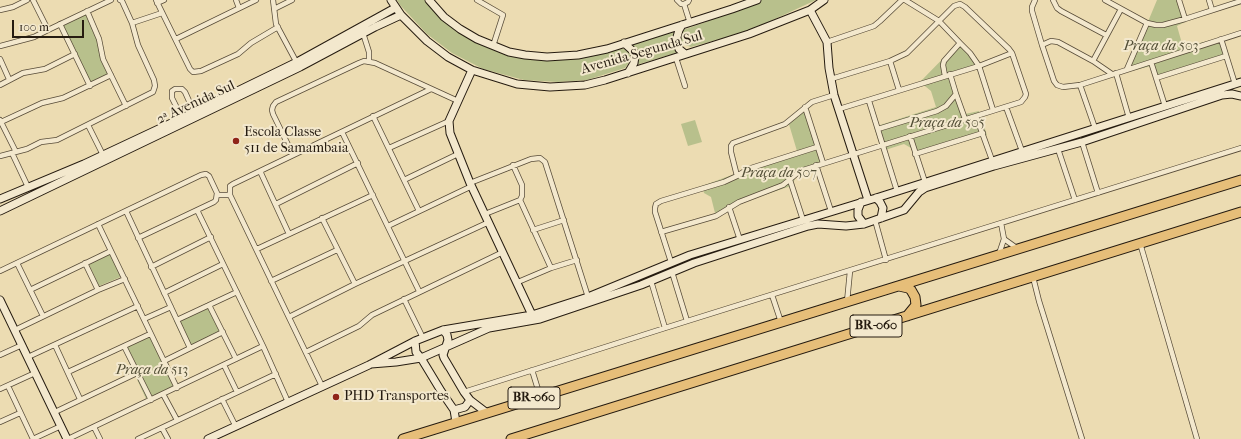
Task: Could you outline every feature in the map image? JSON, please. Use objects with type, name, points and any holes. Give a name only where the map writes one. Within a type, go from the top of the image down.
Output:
[{"type":"highway","name":"BR-060","points":[[403,439],[1241,180]]},
{"type":"highway","name":"BR-060","points":[[513,439],[1241,212]]},
{"type":"highway","points":[[897,286],[908,288],[915,297],[916,305],[906,316]]},
{"type":"street","points":[[0,10],[13,7],[27,0]]},
{"type":"street","points":[[33,0],[48,30]]},
{"type":"street","points":[[0,46],[34,37],[111,0]]},
{"type":"street","points":[[0,156],[41,142],[57,140],[153,92],[155,86],[154,80],[138,45],[132,23],[120,0]]},
{"type":"street","points":[[164,0],[156,2],[193,72],[198,72],[238,54],[251,43],[278,27]]},
{"type":"street","points":[[236,0],[239,8]]},
{"type":"street","points":[[176,39],[256,0]]},
{"type":"street","points":[[273,0],[278,27],[298,65]]},
{"type":"street","points":[[274,9],[292,0]]},
{"type":"street","name":"Avenida Segunda Sul","points":[[391,0],[401,15],[427,41],[448,57],[472,70],[517,84],[550,87],[585,85],[676,58],[749,34],[810,10],[824,0]]},
{"type":"street","name":"Avenida Segunda Sul","points":[[429,0],[444,17],[477,39],[509,52],[547,57],[578,55],[607,49],[757,0]]},
{"type":"street","points":[[477,0],[503,15],[493,46]]},
{"type":"street","points":[[677,0],[681,4],[684,4]]},
{"type":"street","points":[[684,4],[689,0]]},
{"type":"street","points":[[827,42],[874,26],[902,0]]},
{"type":"street","points":[[905,0],[939,21],[970,53],[979,66],[993,110]]},
{"type":"street","points":[[1035,0],[1032,6],[1032,11],[1042,45],[1052,76],[1057,85],[1063,87],[1080,85],[1241,33]]},
{"type":"street","points":[[1053,0],[1057,8],[1061,11],[1106,35]]},
{"type":"street","points":[[1105,0],[1147,22],[1156,25],[1163,25],[1185,19],[1241,1]]},
{"type":"street","points":[[1179,0],[1185,19]]},
{"type":"street","points":[[1209,0],[1212,10]]},
{"type":"street","points":[[684,4],[686,24],[679,30],[676,37],[679,49],[685,54]]},
{"type":"street","points":[[661,232],[709,218],[739,202],[776,188],[790,180],[800,171],[1021,102],[1026,94],[1012,53],[963,5],[954,6],[907,53],[890,62],[831,79]]},
{"type":"street","name":"2ᵃ Avenida Sul","points":[[0,199],[78,167],[298,65],[396,8]]},
{"type":"street","points":[[1093,61],[1121,9]]},
{"type":"street","points":[[810,10],[827,42],[834,95],[853,154],[865,201]]},
{"type":"street","points":[[87,11],[99,39],[104,59],[126,106]]},
{"type":"street","points":[[132,23],[162,13]]},
{"type":"street","name":"2ᵃ Avenida Sul","points":[[0,211],[401,15]]},
{"type":"street","points":[[1127,69],[1147,22]]},
{"type":"street","points":[[60,24],[90,86]]},
{"type":"street","points":[[364,33],[369,52],[369,62]]},
{"type":"street","points":[[208,439],[415,341],[443,330],[532,314],[588,297],[690,255],[876,198],[1022,150],[1130,118],[1238,83],[1226,56],[1221,39]]},
{"type":"street","points":[[1042,45],[1051,41],[1058,42],[1114,74],[1130,118]]},
{"type":"street","points":[[624,43],[634,52],[635,56],[634,63],[628,73]]},
{"type":"street","points":[[960,43],[944,61],[943,65],[965,119]]},
{"type":"street","points":[[839,109],[979,66],[1012,53]]},
{"type":"street","points":[[0,85],[23,73],[45,69],[75,54]]},
{"type":"street","points":[[1156,78],[1226,56]]},
{"type":"street","points":[[676,58],[686,86]]},
{"type":"street","points":[[0,59],[10,79]]},
{"type":"street","points":[[293,155],[273,114],[272,110],[276,102],[359,63],[369,62],[458,101]]},
{"type":"street","points":[[890,62],[899,90]]},
{"type":"street","points":[[1151,62],[1165,106]]},
{"type":"street","points":[[472,70],[449,121],[450,133],[471,185],[532,314]]},
{"type":"street","points":[[28,187],[1,121],[42,103],[59,99],[111,75]]},
{"type":"street","points":[[1080,85],[1095,128]]},
{"type":"street","points":[[182,118],[171,94],[175,89],[182,89],[185,92],[194,112]]},
{"type":"street","points":[[322,386],[230,195],[230,190],[233,184],[431,89]]},
{"type":"street","points":[[878,128],[942,108],[950,102],[956,94]]},
{"type":"street","points":[[369,364],[421,358],[489,328],[536,320],[641,285],[694,264],[813,224],[846,226],[864,224],[904,210],[919,192],[925,188],[994,166],[1082,142],[1222,95],[1232,94],[1241,96]]},
{"type":"street","points":[[737,176],[731,152],[733,143],[785,124],[814,100],[834,95]]},
{"type":"street","points":[[869,101],[897,191]]},
{"type":"street","points":[[804,107],[823,163]]},
{"type":"street","points":[[1006,107],[1022,150]]},
{"type":"street","points":[[373,116],[419,211]]},
{"type":"street","points":[[976,116],[992,160]]},
{"type":"street","points":[[389,148],[449,121]]},
{"type":"street","points":[[1110,124],[1113,132]]},
{"type":"street","points":[[88,125],[103,155]]},
{"type":"street","points":[[342,132],[419,291]]},
{"type":"street","points":[[915,154],[983,133]]},
{"type":"street","points":[[910,136],[925,182]]},
{"type":"street","points":[[1082,142],[1098,193]]},
{"type":"street","points":[[1046,143],[1048,152]]},
{"type":"street","points":[[671,262],[655,209],[655,206],[658,203],[724,182],[748,169],[817,147]]},
{"type":"street","points":[[464,392],[1241,148]]},
{"type":"street","points":[[1058,149],[1075,200]]},
{"type":"street","points":[[404,180],[458,154]]},
{"type":"street","points":[[388,226],[513,165],[536,158],[543,160],[545,162],[588,297]]},
{"type":"street","points":[[276,204],[358,163]]},
{"type":"street","points":[[513,165],[523,190],[520,200],[551,268]]},
{"type":"street","points":[[816,166],[831,211]]},
{"type":"street","points":[[260,171],[289,234]]},
{"type":"street","points":[[0,271],[204,174],[207,174],[216,190],[217,195],[214,202],[138,238]]},
{"type":"street","points":[[790,180],[803,220]]},
{"type":"street","points":[[217,195],[230,195]]},
{"type":"street","points":[[257,250],[372,195]]},
{"type":"street","points":[[7,196],[12,198],[12,205]]},
{"type":"street","points":[[876,198],[882,206],[883,213],[878,219]]},
{"type":"street","points":[[485,214],[520,200]]},
{"type":"street","points":[[864,224],[858,216],[858,210],[865,201]]},
{"type":"street","points":[[729,207],[740,240]]},
{"type":"street","points":[[197,210],[263,346],[288,402]]},
{"type":"street","points":[[126,211],[190,348]]},
{"type":"street","points":[[322,218],[355,284]]},
{"type":"street","points":[[878,219],[886,260]]},
{"type":"street","points":[[533,230],[564,220]]},
{"type":"street","points":[[289,317],[355,284],[489,222]]},
{"type":"street","points":[[999,255],[1004,239],[1001,223]]},
{"type":"street","points":[[98,224],[177,388]]},
{"type":"street","points":[[151,267],[211,237]]},
{"type":"street","points":[[1004,239],[1018,249]]},
{"type":"street","points":[[1140,243],[1197,439]]},
{"type":"street","points":[[30,290],[111,250]]},
{"type":"street","points":[[271,281],[337,250]]},
{"type":"street","points":[[306,352],[359,326],[372,315],[419,291],[503,252]]},
{"type":"street","points":[[690,255],[694,264]]},
{"type":"street","points":[[518,282],[551,268],[577,260]]},
{"type":"street","points":[[17,263],[43,316]]},
{"type":"street","points":[[85,263],[98,290]]},
{"type":"street","points":[[164,293],[223,264]]},
{"type":"street","points":[[847,302],[850,271]]},
{"type":"street","points":[[672,272],[687,321]]},
{"type":"street","points":[[636,277],[641,285]]},
{"type":"street","points":[[1033,277],[1039,301],[1082,439]]},
{"type":"street","points":[[15,330],[98,290],[125,279]]},
{"type":"street","points":[[651,281],[665,328]]},
{"type":"street","points":[[177,320],[237,292]]},
{"type":"street","points":[[772,295],[781,322]]},
{"type":"street","points":[[404,299],[423,338]]},
{"type":"street","points":[[0,300],[68,439],[224,366],[263,346]]},
{"type":"street","points":[[209,305],[236,359]]},
{"type":"street","points":[[28,357],[138,306]]},
{"type":"street","points":[[144,319],[171,307]]},
{"type":"street","points":[[443,330],[448,338],[443,355],[444,358],[470,400],[487,413]]},
{"type":"street","points":[[164,361],[223,332]]},
{"type":"street","points":[[68,372],[150,334]]},
{"type":"street","points":[[415,341],[416,352],[454,410],[456,422]]},
{"type":"street","points":[[0,355],[22,345]]},
{"type":"street","points":[[55,345],[80,399]]},
{"type":"street","points":[[124,346],[150,400]]},
{"type":"street","points":[[224,366],[237,392]]},
{"type":"street","points":[[532,370],[540,396]]},
{"type":"street","points":[[0,389],[35,373]]},
{"type":"street","points":[[55,412],[138,373]]},
{"type":"street","points":[[138,439],[276,374]]},
{"type":"street","points":[[8,386],[33,439],[61,426]]},
{"type":"street","points":[[163,394],[177,420]]},
{"type":"street","points":[[222,400],[235,426]]},
{"type":"street","points":[[454,410],[465,407],[470,400]]},
{"type":"street","points":[[0,422],[20,413]]},
{"type":"street","points":[[94,427],[100,439]]},
{"type":"street","points":[[162,428],[168,439]]},
{"type":"green space","points":[[397,0],[426,0],[447,22],[529,58],[620,48],[627,50],[631,54],[632,58],[625,68],[587,80],[558,82],[524,80],[483,69],[452,53],[427,34]]},
{"type":"green space","points":[[761,0],[816,0],[749,31],[691,47],[682,44],[680,38],[683,30],[706,22],[721,14]]},
{"type":"green space","name":"Praça da 503","points":[[1157,0],[1178,0],[1185,22],[1177,26],[1183,47],[1220,38],[1226,57],[1156,80],[1151,66],[1127,72]]},
{"type":"green space","points":[[88,10],[101,52],[113,76],[89,88],[59,24]]},
{"type":"green space","points":[[675,29],[672,38],[675,48],[679,52],[633,66],[637,54],[636,49],[631,43]]},
{"type":"green space","name":"Praça da 505","points":[[960,41],[979,61],[980,67],[953,75],[965,114],[979,111],[987,135],[914,156],[911,148],[904,144],[882,151],[874,127],[936,107],[931,91],[920,82]]},
{"type":"green space","name":"Praça da 507","points":[[806,106],[824,164],[798,174],[791,186],[740,203],[716,217],[711,197],[704,193],[702,186],[797,151],[788,121]]},
{"type":"green space","points":[[695,120],[702,142],[688,146],[681,124]]},
{"type":"green space","points":[[111,251],[123,276],[99,286],[88,262]]},
{"type":"green space","points":[[211,304],[225,334],[188,350],[174,321]]},
{"type":"green space","name":"Praça da 513","points":[[151,331],[179,389],[148,403],[121,345]]},
{"type":"place","name":"Escola Classe 511 de Samambaia","points":[[236,141]]},
{"type":"place","name":"PHD Transportes","points":[[336,397]]}]
